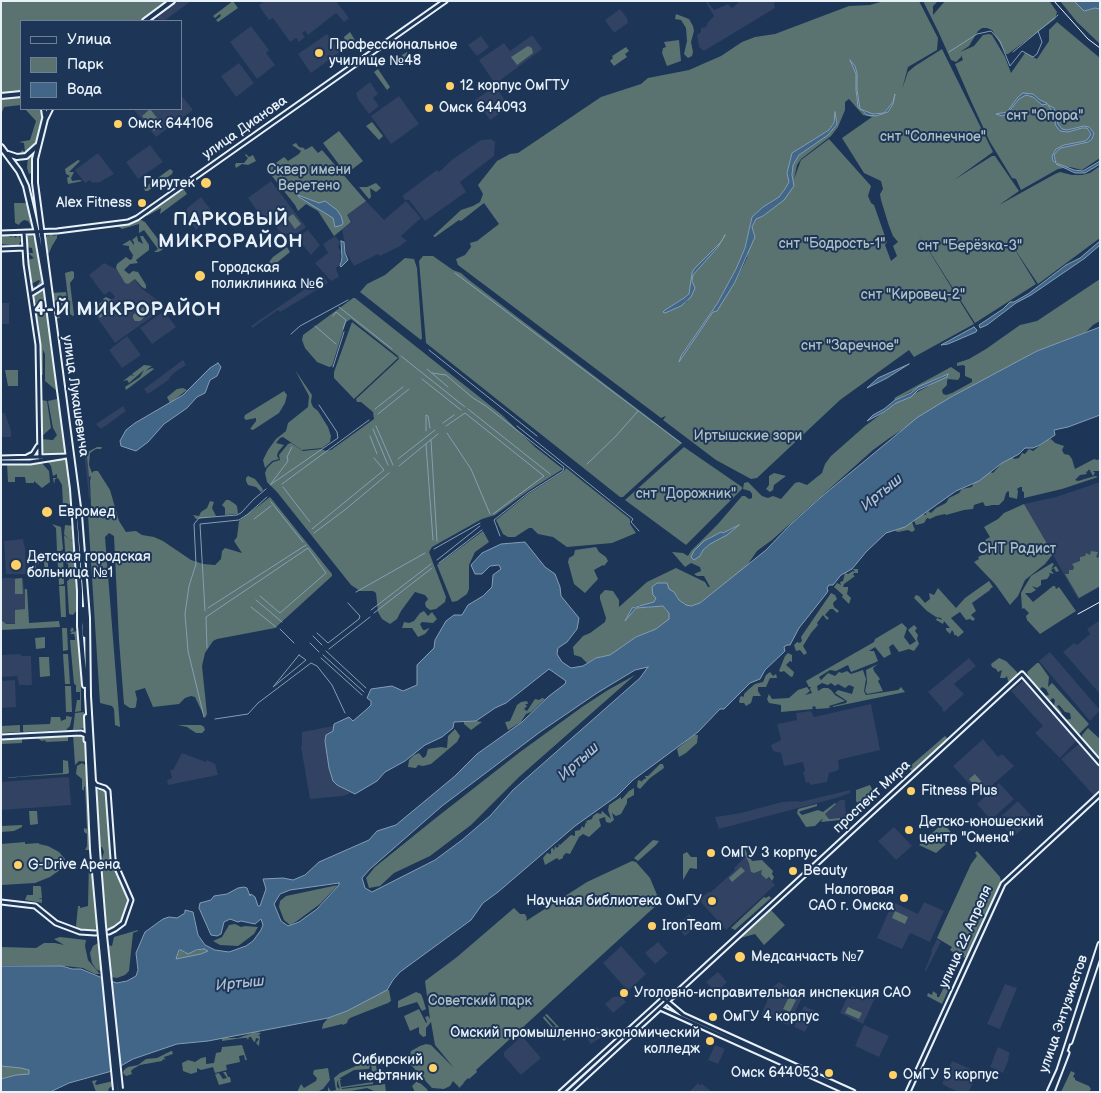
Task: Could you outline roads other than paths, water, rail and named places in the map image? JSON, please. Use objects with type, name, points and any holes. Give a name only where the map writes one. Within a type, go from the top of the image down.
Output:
[{"type":"main road","points":[[145,20],[171,1]]},
{"type":"main road","name":"улица Дианова","points":[[1,233],[39,233],[124,222],[138,218],[445,1]]},
{"type":"main road","points":[[2,96],[20,94]]},
{"type":"main road","points":[[44,110],[45,119]]},
{"type":"main road","points":[[45,119],[50,110]]},
{"type":"main road","name":"улица Лукашевича","points":[[39,233],[34,165],[45,119]]},
{"type":"main road","points":[[6,153],[17,157],[26,156],[38,144]]},
{"type":"main road","name":"улица Лукашевича","points":[[1,147],[22,177],[39,233],[79,515],[82,591],[87,626],[84,650],[93,850],[102,927]]},
{"type":"main road","points":[[37,204],[33,201],[31,207],[39,214]]},
{"type":"main road","points":[[24,233],[24,248],[38,345],[40,458]]},
{"type":"main road","points":[[1,249],[24,248]]},
{"type":"main road","points":[[31,294],[47,284]]},
{"type":"main road","points":[[25,458],[36,451],[39,443]]},
{"type":"main road","points":[[1,458],[70,456]]},
{"type":"main road","points":[[1,462],[66,458],[70,456]]},
{"type":"main road","points":[[20,457],[20,462]]},
{"type":"main road","name":"улица Лукашевича","points":[[82,591],[80,618],[84,650],[102,927]]},
{"type":"main road","name":"проспект Мира","points":[[561,1092],[653,1008],[663,1000],[671,997],[1022,674],[1100,763]]},
{"type":"main road","points":[[1,736],[82,731],[87,723]]},
{"type":"main road","points":[[1,736],[82,733],[86,737],[88,750]]},
{"type":"main road","points":[[1,902],[35,906],[59,925],[80,932],[109,932],[118,927],[124,920],[131,900],[113,859],[108,791],[105,788],[99,787],[93,781]]},
{"type":"main road","points":[[94,794],[99,787]]},
{"type":"main road","name":"улица 22 Апреля","points":[[908,1092],[1005,881],[1100,794]]},
{"type":"main road","points":[[102,927],[118,1091]]},
{"type":"main road","name":"улица Энтузиастов","points":[[1050,1092],[1100,944]]},
{"type":"main road","name":"улица Энтузиастов","points":[[1050,1092],[1062,1069],[1100,952]]},
{"type":"main road","points":[[846,1092],[660,1008],[658,1005],[663,1000],[683,1016],[853,1092]]},
{"type":"main road","name":"проспект Мира","points":[[569,1092],[657,1012],[663,1000]]},
{"type":"main road","points":[[653,1008],[657,1007],[657,1012]]},
{"type":"main road","points":[[600,1056],[604,1060]]},
{"type":"main road","points":[[580,1074],[584,1078]]},
{"type":"water","points":[[1074,1],[1100,1],[1100,9],[1095,8],[1084,11]]},
{"type":"water","points":[[850,60],[855,66],[857,73],[860,109],[858,107],[856,90],[856,74]]},
{"type":"water","points":[[1023,93],[1033,94],[1047,104],[1042,105],[1033,97],[1026,95],[1019,99],[1007,114],[1002,116],[996,114],[1007,112]]},
{"type":"water","points":[[895,94],[893,104],[888,112],[876,116],[867,115],[860,109],[873,114],[884,113],[893,102]]},
{"type":"water","points":[[1048,105],[1054,108],[1058,124],[1062,129],[1067,130],[1084,126],[1089,127],[1094,133],[1092,139],[1088,142],[1058,150],[1054,155],[1056,163],[1053,161],[1052,156],[1056,149],[1064,145],[1085,141],[1091,134],[1087,128],[1068,132],[1060,131],[1056,126],[1052,111]]},
{"type":"water","points":[[835,112],[837,124],[828,135],[799,155],[793,165],[794,186],[784,200],[756,219],[752,227],[755,237],[735,282],[717,311],[713,312],[679,362],[681,356],[717,304],[736,269],[745,248],[752,217],[779,197],[789,182],[787,173],[792,153],[829,130],[834,123]]},
{"type":"water","points":[[1100,161],[1100,164],[1085,173],[1075,173],[1056,164],[1083,171]]},
{"type":"water","points":[[298,195],[319,203],[325,201],[337,210],[341,216],[342,225],[335,227],[333,218]]},
{"type":"water","points":[[341,241],[344,242],[348,260],[341,267],[342,258]]},
{"type":"water","points":[[1100,241],[1100,245],[1085,258],[980,328],[979,325],[1010,302],[1014,302],[1028,294],[1066,265],[1080,258]]},
{"type":"water","points":[[721,242],[693,275],[692,281],[695,288],[691,297],[681,306],[665,313],[663,312],[689,294],[694,269]]},
{"type":"water","points":[[974,327],[977,330],[976,332],[941,345]]},
{"type":"water","name":"Иртыш","points":[[1100,327],[1100,415],[1054,430],[1055,435],[1040,445],[1033,448],[1025,448],[979,481],[956,491],[905,527],[886,533],[852,569],[841,575],[833,585],[829,585],[828,591],[799,628],[790,645],[784,647],[785,651],[765,670],[760,679],[750,683],[724,709],[720,709],[698,732],[633,780],[617,796],[575,826],[483,903],[471,920],[400,972],[387,990],[347,1011],[328,1018],[208,1041],[177,1044],[133,1059],[112,1071],[69,1083],[50,1092],[1,1092],[1,1079],[29,1074],[29,1070],[1,1066],[1,966],[62,966],[81,969],[117,983],[127,981],[136,976],[138,970],[136,953],[145,932],[163,919],[169,917],[177,918],[185,913],[185,910],[193,912],[198,935],[205,945],[215,950],[229,952],[246,946],[253,941],[261,930],[263,925],[261,919],[255,924],[230,919],[224,922],[221,934],[217,936],[211,935],[199,908],[200,903],[211,900],[214,896],[227,894],[244,887],[247,888],[250,896],[251,894],[255,897],[258,906],[260,906],[266,889],[263,879],[283,878],[293,880],[305,875],[319,862],[369,840],[377,831],[396,825],[455,776],[477,754],[522,722],[549,696],[565,684],[566,681],[549,669],[506,703],[476,721],[454,722],[453,728],[442,737],[425,745],[405,761],[385,772],[377,781],[355,794],[333,781],[329,768],[325,741],[326,735],[333,731],[334,724],[349,717],[353,721],[371,705],[371,701],[367,698],[371,689],[392,686],[403,691],[417,685],[417,665],[434,648],[435,640],[446,621],[454,615],[462,615],[468,605],[483,596],[492,587],[493,575],[501,569],[499,565],[490,566],[482,574],[475,574],[471,565],[482,553],[501,544],[525,542],[545,567],[555,574],[561,596],[579,618],[577,629],[567,642],[558,648],[557,654],[562,662],[571,668],[583,666],[596,658],[610,655],[636,637],[656,629],[669,619],[669,613],[663,606],[636,608],[625,621],[632,608],[654,602],[656,598],[653,595],[652,587],[657,583],[667,583],[669,589],[686,605],[691,606],[700,603],[766,550],[821,497],[918,417],[1037,351]],"holes":[[[648,667],[640,678],[513,790],[490,816],[462,840],[435,860],[372,892],[365,888],[362,878],[370,869],[442,806],[540,732],[597,693],[635,670]],[[339,883],[317,909],[299,922],[288,926],[281,921],[274,904],[280,894],[290,890]],[[204,949],[208,951],[176,959],[179,950],[188,954]]]},
{"type":"water","points":[[218,363],[221,367],[217,376],[210,380],[205,393],[197,397],[187,408],[164,424],[148,442],[136,451],[121,446],[120,441],[126,430],[183,395],[210,368]]},
{"type":"water","points":[[909,364],[887,378],[867,388],[878,378]]},
{"type":"water","points":[[948,374],[947,377],[918,390],[911,397],[896,403],[867,421],[895,400],[911,393],[918,387]]},
{"type":"water","points":[[739,525],[727,535],[710,544],[694,560],[691,557],[704,541]]},
{"type":"waterway","points":[[1013,52],[1058,15]]},
{"type":"waterway","points":[[949,52],[977,34],[991,31],[1000,41],[1010,66],[1022,51],[1033,57],[1037,54],[1042,42],[1038,31]]},
{"type":"waterway","points":[[455,273],[681,443]]},
{"type":"waterway","points":[[291,334],[300,326],[348,300]]},
{"type":"waterway","points":[[339,307],[392,349]]},
{"type":"waterway","points":[[333,316],[336,312],[346,320],[343,329]]},
{"type":"waterway","points":[[315,326],[336,344]]},
{"type":"waterway","points":[[333,367],[344,332]]},
{"type":"waterway","points":[[429,350],[537,436]]},
{"type":"waterway","points":[[401,356],[465,407]]},
{"type":"waterway","points":[[427,369],[448,387]]},
{"type":"waterway","points":[[432,373],[446,375],[473,398],[564,467],[563,471],[528,493],[494,520],[500,536]]},
{"type":"waterway","points":[[422,379],[461,410]]},
{"type":"waterway","points":[[375,409],[403,387]]},
{"type":"waterway","points":[[378,414],[409,389]]},
{"type":"waterway","points":[[292,447],[287,457],[288,461],[270,485],[338,438],[337,432],[319,405]]},
{"type":"waterway","points":[[468,409],[550,474]]},
{"type":"waterway","points":[[587,464],[638,411]]},
{"type":"waterway","points":[[446,426],[465,413],[544,476],[493,514]]},
{"type":"waterway","points":[[426,431],[426,415],[428,416],[430,428]]},
{"type":"waterway","points":[[443,423],[454,415]]},
{"type":"waterway","points":[[282,484],[369,420]]},
{"type":"waterway","points":[[376,426],[393,465]]},
{"type":"waterway","points":[[517,426],[633,519],[631,522],[639,531]]},
{"type":"waterway","points":[[373,429],[388,465]]},
{"type":"waterway","points":[[398,459],[435,430]]},
{"type":"waterway","points":[[447,433],[471,469],[490,514]]},
{"type":"waterway","points":[[399,466],[438,434]]},
{"type":"waterway","points":[[370,436],[377,454]]},
{"type":"waterway","points":[[431,440],[437,541]]},
{"type":"waterway","points":[[426,444],[433,540]]},
{"type":"waterway","points":[[312,529],[384,470],[374,458]]},
{"type":"waterway","points":[[314,533],[389,473]]},
{"type":"waterway","points":[[283,487],[310,522]]},
{"type":"waterway","points":[[204,717],[188,651],[185,614],[189,586],[196,564],[194,524],[199,518],[237,515],[266,489]]},
{"type":"waterway","points":[[205,611],[200,524],[239,520],[267,497]]},
{"type":"waterway","points":[[271,502],[303,542]]},
{"type":"waterway","points":[[254,519],[271,506]]},
{"type":"waterway","points":[[434,549],[480,523]]},
{"type":"waterway","points":[[437,560],[480,526]]},
{"type":"waterway","points":[[439,563],[482,530]]},
{"type":"waterway","points":[[208,608],[306,545]]},
{"type":"waterway","points":[[207,648],[206,617],[308,548],[326,573],[280,613],[260,596]]},
{"type":"waterway","points":[[356,592],[425,553]]},
{"type":"waterway","points":[[371,610],[431,564]]},
{"type":"waterway","points":[[374,613],[432,568]]},
{"type":"waterway","points":[[256,600],[282,622]]},
{"type":"waterway","points":[[317,633],[328,643],[359,619],[360,616],[348,603]]},
{"type":"waterway","points":[[251,607],[276,627]]},
{"type":"waterway","points":[[329,649],[370,617]]},
{"type":"waterway","points":[[280,629],[294,643]]},
{"type":"waterway","points":[[313,636],[322,645]]},
{"type":"waterway","points":[[310,643],[319,652]]},
{"type":"waterway","points":[[326,651],[366,688]]},
{"type":"waterway","points":[[299,655],[306,660],[273,687],[299,655]]},
{"type":"waterway","points":[[323,655],[364,692]]},
{"type":"waterway","points":[[321,658],[362,695]]},
{"type":"waterway","points":[[215,719],[248,714],[258,703],[311,663],[317,666],[332,685],[345,713]]},
{"type":"railway","points":[[1054,1],[1088,39],[1100,48]]},
{"type":"railway","points":[[1078,614],[1100,602]]},
{"type":"place","name":"Профессиональное училище №48","points":[[319,53]]},
{"type":"place","name":"12 корпус ОмГТУ","points":[[450,86]]},
{"type":"place","name":"Омск 644093","points":[[429,108]]},
{"type":"place","name":"Омск 644106","points":[[118,124]]},
{"type":"place","name":"Гирутек","points":[[206,183]]},
{"type":"place","name":"Alex Fitness","points":[[142,203]]},
{"type":"place","name":"Городская поликлиника №6","points":[[200,276]]},
{"type":"place","name":"Евромед","points":[[47,512]]},
{"type":"place","name":"Детская городская больница №1","points":[[16,565]]},
{"type":"place","name":"Fitness Plus","points":[[911,791]]},
{"type":"place","name":"Детско-юношеский центр \"Смена\"","points":[[909,830]]},
{"type":"place","name":"ОмГУ 3 корпус","points":[[711,853]]},
{"type":"place","name":"G-Drive Арена","points":[[18,865]]},
{"type":"place","name":"Beauty","points":[[793,871]]},
{"type":"place","name":"Налоговая САО г. Омска","points":[[904,898]]},
{"type":"place","name":"Научная библиотека ОмГУ","points":[[712,901]]},
{"type":"place","name":"IronTeam","points":[[652,926]]},
{"type":"place","name":"Медсанчасть №7","points":[[740,957]]},
{"type":"place","name":"Уголовно-исправительная инспекция САО","points":[[624,993]]},
{"type":"place","name":"ОмГУ 4 корпус","points":[[713,1017]]},
{"type":"place","name":"Омский промышленно-экономический колледж","points":[[710,1041]]},
{"type":"place","name":"Сибирский нефтяник","points":[[433,1068]]},
{"type":"place","name":"Омск 644053","points":[[829,1073]]},
{"type":"place","name":"ОмГУ 5 корпус","points":[[893,1075]]},
{"type":"district","name":"ПАРКОВЫЙ МИКРОРАЙОН","points":[[231,231]]},
{"type":"district","name":"4-Й МИКРОРАЙОН","points":[[128,310]]},
{"type":"park label","name":"снт \"Опора\"","points":[[1045,116]]},
{"type":"park label","name":"снт \"Солнечное\"","points":[[933,137]]},
{"type":"park label","name":"Сквер имени Веретено","points":[[309,178]]},
{"type":"park label","name":"снт \"Бодрость-1\"","points":[[832,244]]},
{"type":"park label","name":"снт \"Берёзка-3\"","points":[[970,246]]},
{"type":"park label","name":"снт \"Кировец-2\"","points":[[913,295]]},
{"type":"park label","name":"снт \"Заречное\"","points":[[850,346]]},
{"type":"park label","name":"Иртышские зори","points":[[748,436]]},
{"type":"park label","name":"снт \"Дорожник\"","points":[[686,494]]},
{"type":"park label","name":"СНТ Радист","points":[[1017,549]]},
{"type":"park label","name":"Советский парк","points":[[480,1001]]}]
